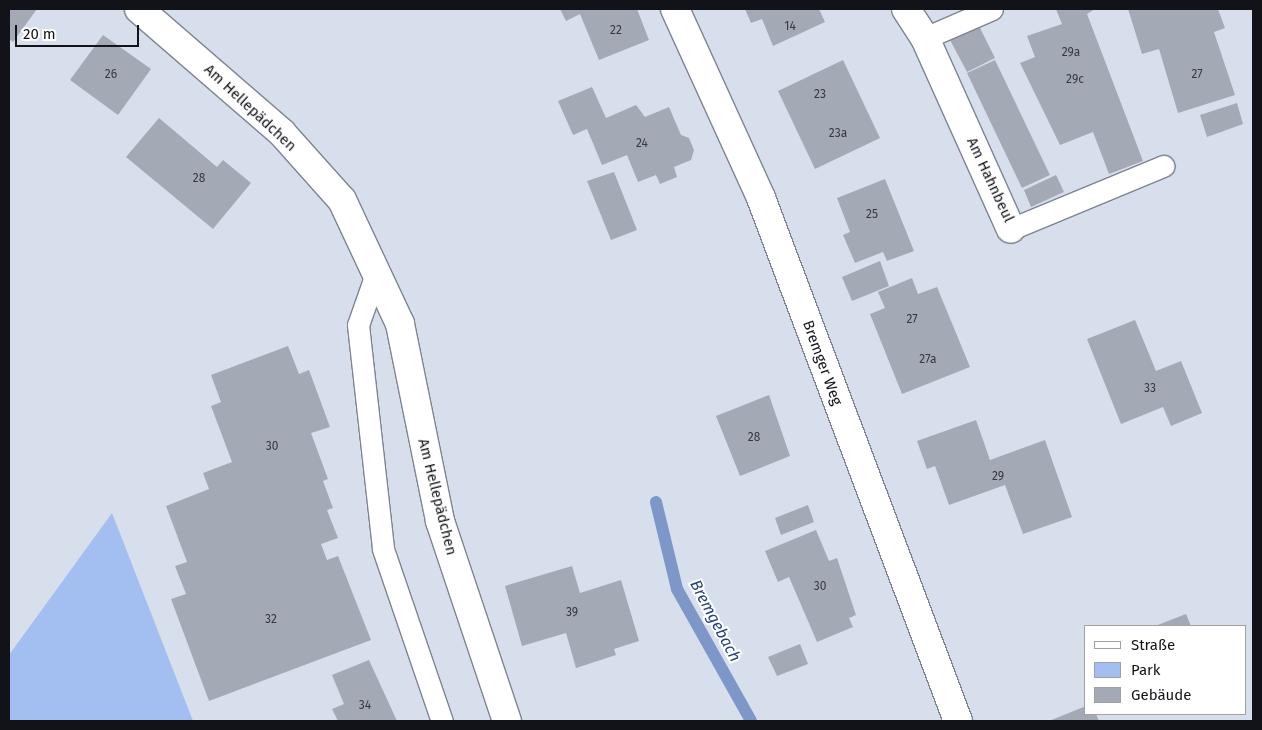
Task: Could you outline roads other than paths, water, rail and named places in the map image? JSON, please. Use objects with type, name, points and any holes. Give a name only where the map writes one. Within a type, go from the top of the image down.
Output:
[{"type":"street","name":"Am Hellepädchen","points":[[139,9],[282,133],[342,200],[377,271],[400,324],[440,521],[507,721]]},
{"type":"street","name":"Bremger Weg","points":[[676,9],[761,198],[958,721]]},
{"type":"street","name":"Am Hahnbeul","points":[[906,9],[924,38],[1011,229]]},
{"type":"lane","points":[[924,38],[992,9]]},
{"type":"lane","name":"Am Hahnbeul","points":[[1011,229],[1163,166]]},
{"type":"lane","points":[[377,271],[358,325],[383,549],[442,721]]},
{"type":"waterway","name":"Bremgebach","points":[[656,502],[677,589],[751,721]]}]
